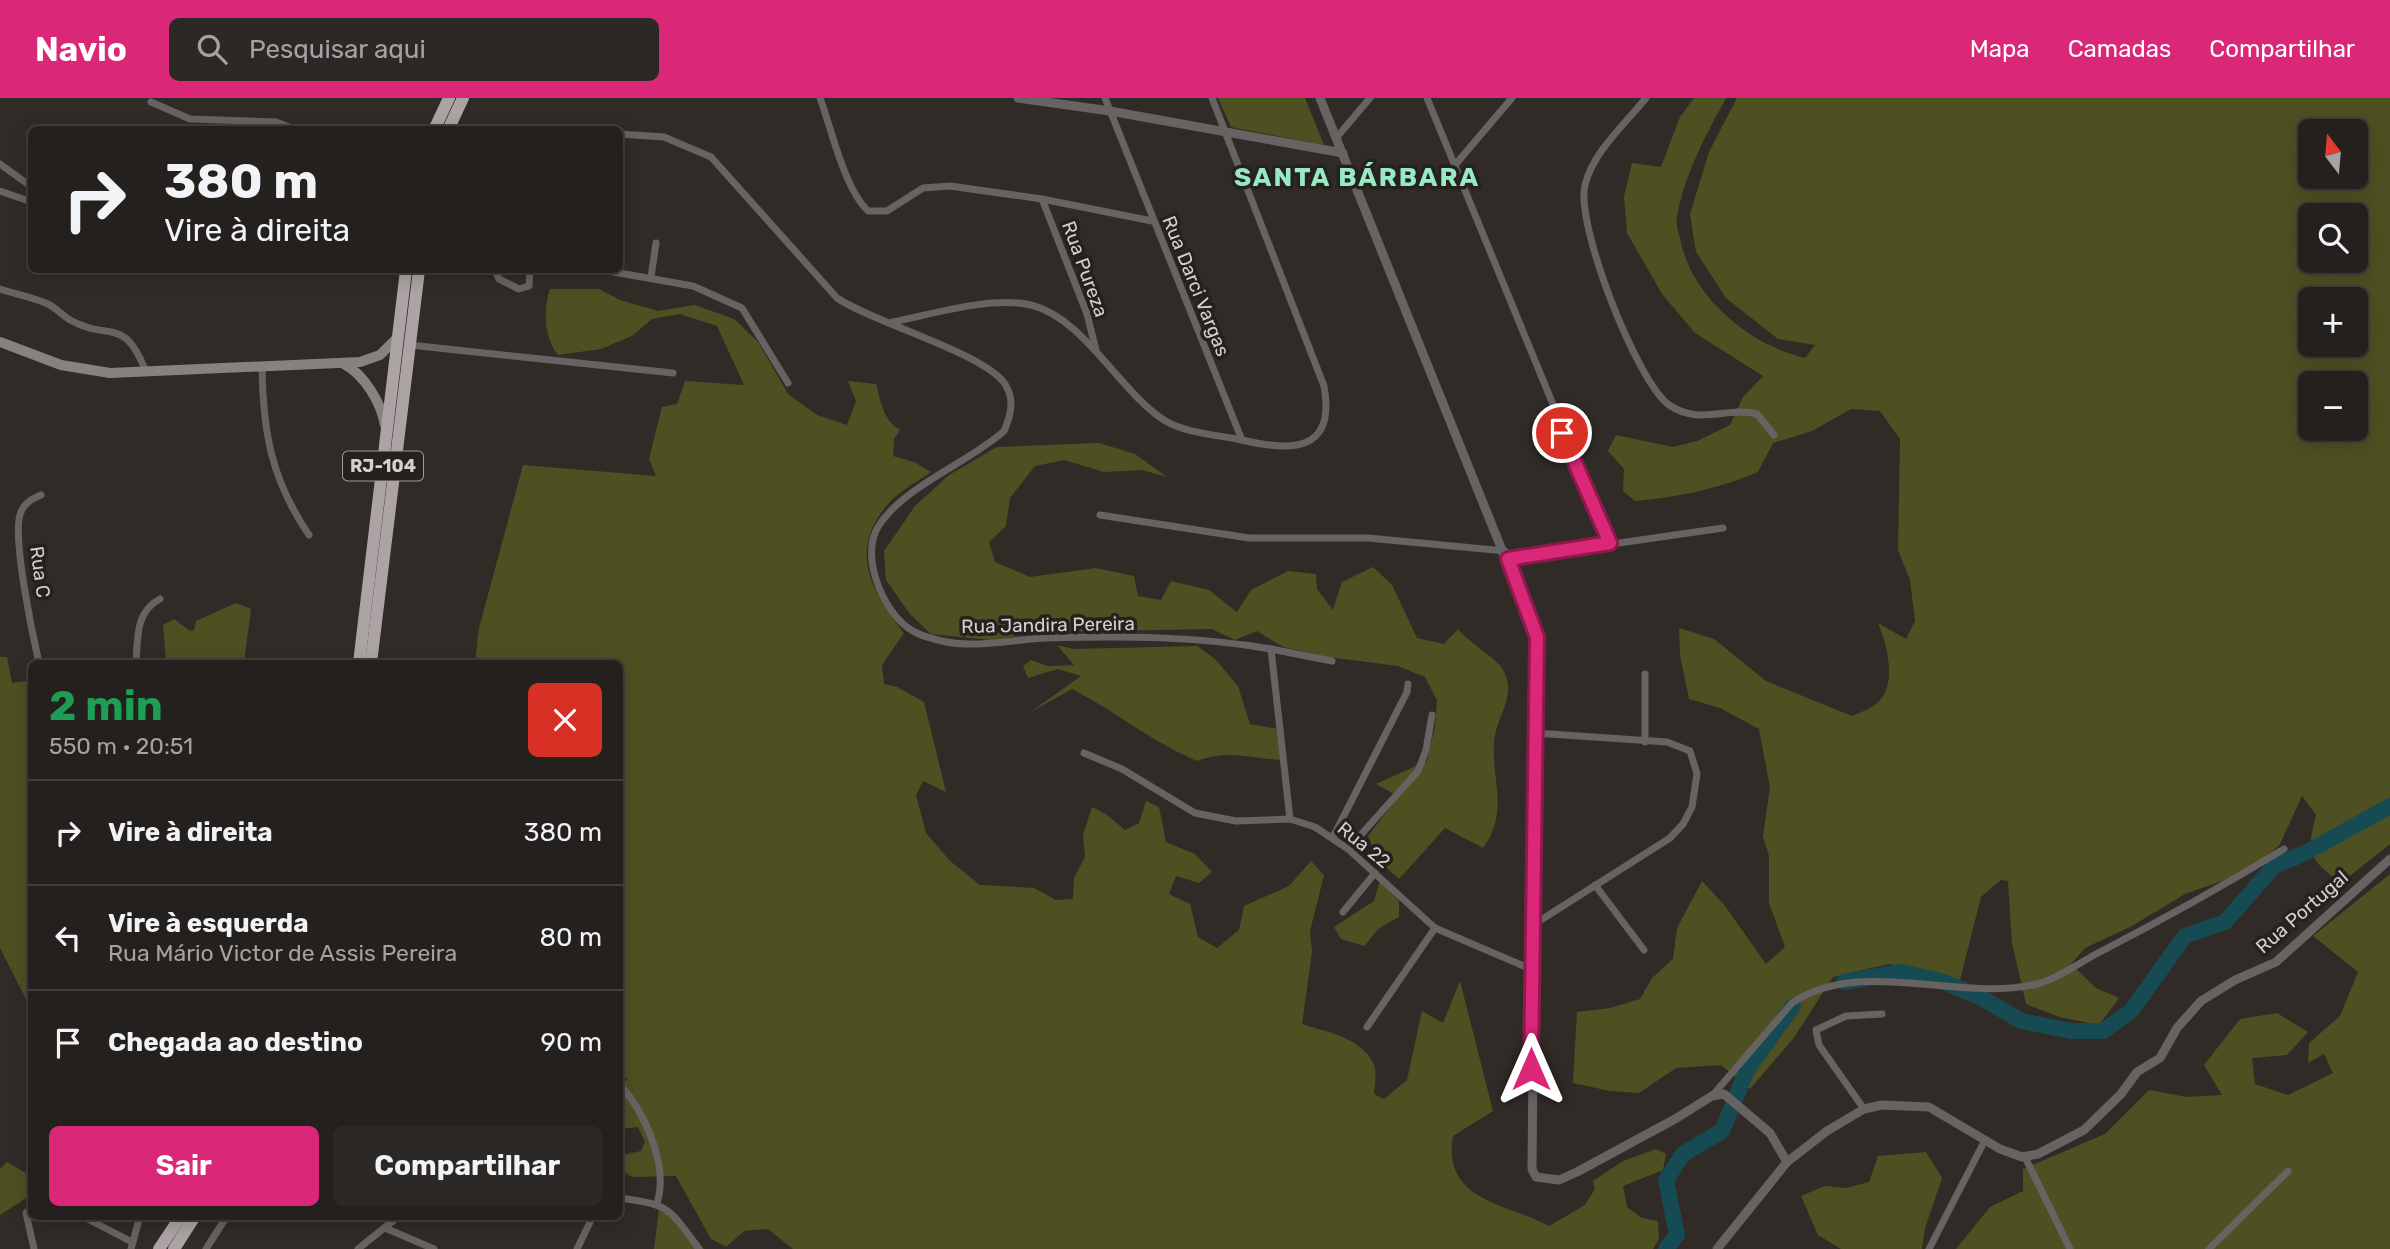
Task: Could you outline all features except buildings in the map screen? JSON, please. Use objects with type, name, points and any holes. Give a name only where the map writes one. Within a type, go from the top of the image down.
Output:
[{"type":"highway","points":[[436,126],[449,98]]},
{"type":"highway","points":[[450,126],[463,98]]},
{"type":"highway","name":"RJ-104","points":[[359,660],[406,273]]},
{"type":"highway","name":"RJ-104","points":[[371,660],[419,273]]},
{"type":"highway","points":[[159,1249],[178,1220]]},
{"type":"highway","points":[[174,1249],[192,1220]]},
{"type":"main road","points":[[0,342],[61,365],[90,371],[146,372],[344,364],[371,360],[389,349],[397,338]]},
{"type":"main road","points":[[344,364],[360,376],[374,397],[385,421],[387,435]]},
{"type":"street","points":[[820,98],[848,177],[861,204],[869,211],[887,211],[923,188],[936,186],[1042,199],[1152,221]]},
{"type":"street","points":[[1018,98],[1110,111],[1343,153]]},
{"type":"street","name":"Rua Darci Vargas","points":[[1105,98],[1152,221],[1242,440]]},
{"type":"street","points":[[892,322],[990,304],[1031,305],[1056,316],[1096,351],[1133,393],[1166,422],[1289,448],[1320,434],[1327,419],[1324,386],[1212,98]]},
{"type":"street","points":[[1320,98],[1537,637],[1531,1152],[1536,1177],[1559,1180],[1577,1172],[1712,1096],[1792,1003],[1808,992],[1854,984],[1993,990],[2039,984],[2190,905],[2284,849]]},
{"type":"street","points":[[1337,137],[1370,98]]},
{"type":"street","points":[[1427,98],[1572,458],[1610,543]]},
{"type":"street","points":[[1455,165],[1512,98]]},
{"type":"street","points":[[1646,98],[1597,158],[1584,188],[1588,232],[1598,267],[1651,383],[1668,404],[1690,414],[1757,414],[1774,435]]},
{"type":"street","points":[[151,102],[190,119],[276,122],[286,126]]},
{"type":"street","name":"Rua Jandira Pereira","points":[[623,134],[664,137],[711,157],[837,298],[856,311],[892,322],[979,363],[1004,384],[1012,402],[1004,431],[932,480],[876,528],[874,575],[883,599],[906,626],[944,641],[967,645],[1046,638],[1188,639],[1270,649]]},
{"type":"street","points":[[0,164],[28,184]]},
{"type":"street","points":[[0,191],[28,201]]},
{"type":"street","name":"Rua Pureza","points":[[1042,199],[1087,314],[1096,351]]},
{"type":"street","points":[[651,277],[656,243]]},
{"type":"street","points":[[496,273],[499,279],[519,289],[529,286],[530,273]]},
{"type":"street","points":[[610,273],[651,277],[693,286],[724,298],[741,309],[788,383]]},
{"type":"street","points":[[0,289],[48,304],[79,323],[117,332],[137,349],[146,372]]},
{"type":"street","points":[[410,345],[673,373]]},
{"type":"street","points":[[262,366],[269,454],[280,483],[309,535]]},
{"type":"street","name":"Rua C","points":[[38,660],[31,629],[18,519],[27,502],[41,495]]},
{"type":"street","points":[[1100,515],[1249,538],[1368,538],[1506,555],[1724,527]]},
{"type":"street","points":[[136,660],[141,617],[145,609],[160,599]]},
{"type":"street","points":[[1290,819],[1270,649],[1332,661]]},
{"type":"street","points":[[1645,674],[1645,742]]},
{"type":"street","points":[[1333,837],[1407,692],[1408,684]]},
{"type":"street","points":[[1348,849],[1418,771],[1426,750],[1432,715]]},
{"type":"street","points":[[1533,925],[1670,838],[1692,807],[1697,774],[1690,751],[1667,743],[1535,733]]},
{"type":"street","name":"Rua 22","points":[[1084,753],[1122,769],[1195,813],[1236,821],[1290,819],[1333,837],[1435,928],[1532,970]]},
{"type":"street","name":"Rua Portugal","points":[[2025,1157],[2084,1130],[2104,1113],[2137,1072],[2160,1058],[2177,1028],[2201,1001],[2235,980],[2276,962],[2390,859]]},
{"type":"street","points":[[1343,912],[1375,873]]},
{"type":"street","points":[[1595,885],[1644,950]]},
{"type":"street","points":[[1367,1027],[1435,928]]},
{"type":"street","points":[[1864,1109],[1819,1045],[1816,1030],[1846,1016],[1882,1014]]},
{"type":"street","points":[[623,1090],[630,1098],[659,1158],[663,1182],[657,1203]]},
{"type":"street","points":[[1712,1096],[1727,1097],[1741,1107],[1770,1133],[1787,1162]]},
{"type":"street","points":[[1717,1249],[1787,1162],[1827,1131],[1864,1109],[1882,1105],[1929,1107],[2010,1154],[2025,1157],[2070,1249]]},
{"type":"street","points":[[1929,1249],[1985,1140]]},
{"type":"street","points":[[2209,1249],[2288,1171]]},
{"type":"street","points":[[623,1198],[657,1203],[670,1211],[699,1249]]},
{"type":"street","points":[[28,1211],[27,1221],[34,1249]]},
{"type":"street","points":[[89,1220],[131,1245],[139,1220]]},
{"type":"street","points":[[206,1249],[224,1220]]},
{"type":"street","points":[[358,1249],[394,1220]]},
{"type":"street","points":[[577,1249],[591,1220]]},
{"type":"street","points":[[385,1228],[434,1249]]},
{"type":"green space","points":[[1218,98],[1305,98],[1324,145],[1231,127]]},
{"type":"green space","points":[[1694,98],[1726,98],[1697,156],[1680,201],[1677,223],[1681,243],[1698,283],[1727,317],[1764,342],[1805,358],[1815,345],[1778,339],[1726,298],[1696,252],[1690,214],[1709,152],[1737,98],[2390,98],[2390,844],[2341,883],[2322,868],[2313,855],[2311,839],[2316,815],[2302,796],[2280,844],[2268,856],[2233,877],[2185,894],[2132,926],[2085,948],[2071,964],[2096,988],[2119,998],[2099,1025],[2059,1017],[2026,1004],[2012,943],[2008,881],[2001,880],[1981,897],[1960,980],[1889,964],[1833,977],[1793,1039],[1750,1089],[1721,1065],[1676,1068],[1639,1093],[1610,1091],[1573,1083],[1577,1012],[1610,1008],[1640,999],[1652,978],[1673,959],[1677,928],[1702,881],[1725,906],[1766,964],[1785,947],[1769,903],[1769,856],[1763,836],[1770,787],[1759,729],[1720,708],[1689,699],[1680,655],[1679,628],[1714,639],[1766,681],[1852,716],[1875,705],[1887,686],[1889,664],[1878,623],[1906,639],[1915,621],[1910,580],[1898,550],[1900,439],[1880,411],[1851,409],[1812,431],[1773,443],[1758,472],[1713,488],[1635,501],[1623,491],[1624,469],[1608,451],[1616,435],[1673,447],[1697,441],[1730,425],[1743,397],[1763,376],[1695,333],[1662,294],[1627,233],[1624,197],[1632,163],[1661,167],[1680,117]]},
{"type":"green space","points":[[550,289],[599,289],[620,300],[658,311],[695,305],[734,319],[758,342],[788,394],[817,415],[847,425],[856,401],[848,381],[876,384],[886,416],[900,430],[894,439],[893,456],[914,462],[931,472],[888,504],[876,521],[869,538],[867,554],[874,586],[904,633],[882,665],[884,684],[897,687],[924,702],[946,792],[923,781],[916,795],[926,833],[950,861],[980,885],[1034,888],[1056,900],[1073,899],[1074,878],[1085,857],[1083,835],[1092,807],[1106,814],[1125,830],[1139,823],[1146,801],[1159,807],[1166,842],[1195,854],[1212,872],[1199,883],[1176,876],[1169,894],[1190,904],[1198,937],[1217,948],[1239,930],[1244,906],[1289,886],[1311,861],[1324,875],[1310,931],[1312,952],[1302,1024],[1343,1037],[1362,1048],[1375,1068],[1374,1094],[1384,1099],[1407,1080],[1422,1011],[1443,1023],[1460,981],[1493,1111],[1453,1136],[1452,1158],[1457,1174],[1467,1187],[1481,1197],[1549,1226],[1585,1205],[1595,1189],[1593,1181],[1623,1161],[1656,1149],[1666,1154],[1663,1170],[1623,1186],[1627,1207],[1642,1218],[1658,1221],[1659,1239],[1653,1249],[793,1249],[768,1229],[744,1231],[726,1247],[711,1239],[676,1176],[632,1177],[623,1171],[623,1155],[641,1151],[645,1142],[638,1127],[623,1129],[623,1083],[628,1079],[623,1076],[623,660],[475,660],[479,628],[523,465],[656,476],[649,459],[662,407],[677,404],[685,381],[744,385],[717,326],[680,314],[652,319],[632,336],[601,349],[558,355],[547,332],[546,305]]},
{"type":"green space","points":[[1099,443],[1135,454],[1167,477],[1142,470],[1104,472],[1064,460],[1035,466],[1010,498],[1006,526],[989,542],[995,562],[1030,577],[1096,568],[1134,576],[1138,596],[1161,600],[1171,581],[1209,590],[1237,612],[1251,590],[1288,571],[1316,574],[1317,589],[1333,610],[1342,582],[1373,567],[1392,585],[1417,638],[1444,644],[1458,629],[1499,664],[1507,678],[1507,697],[1494,744],[1497,810],[1491,835],[1483,848],[1445,828],[1399,879],[1377,859],[1368,836],[1392,805],[1394,794],[1376,784],[1427,761],[1435,726],[1437,700],[1425,677],[1398,666],[1328,657],[1283,647],[1257,631],[1235,640],[1212,629],[1047,632],[990,640],[931,634],[910,614],[886,580],[884,551],[915,506],[949,475],[997,447]]},
{"type":"green space","points":[[236,603],[251,609],[244,660],[166,660],[163,625],[174,619],[190,631],[194,630],[196,621]]},
{"type":"green space","points":[[1057,645],[1074,649],[1197,646],[1215,659],[1238,686],[1250,724],[1278,729],[1280,760],[1228,755],[1197,761],[1165,745],[1072,689],[1029,713],[1081,676],[1058,669],[1028,678],[1023,666],[1031,660],[1048,666],[1074,665]]},
{"type":"green space","points":[[0,657],[7,657],[12,683],[28,680],[28,1003],[0,948]]},
{"type":"green space","points":[[2390,874],[2390,1249],[1956,1249],[1990,1207],[2023,1191],[2023,1169],[2105,1134],[2149,1090],[2187,1097],[2222,1095],[2204,1065],[2240,1019],[2277,1013],[2308,1032],[2287,1055],[2252,1058],[2255,1084],[2288,1095],[2333,1073],[2324,1054],[2308,1063],[2309,1043],[2340,1016],[2358,972],[2313,936]]},
{"type":"green space","points":[[1380,880],[1399,901],[1399,917],[1379,928],[1364,946],[1341,939],[1334,927],[1374,901]]},
{"type":"green space","points":[[1926,1152],[1942,1178],[1925,1228],[1922,1249],[1841,1249],[1818,1235],[1801,1196],[1825,1186],[1846,1188],[1869,1182],[1878,1156]]},
{"type":"green space","points":[[7,1162],[28,1174],[28,1197],[0,1215],[0,1169]]},
{"type":"green space","points":[[659,1209],[689,1230],[704,1249],[654,1249]]},
{"type":"waterway","points":[[1844,982],[1902,972],[1941,981],[1980,997],[2021,1021],[2071,1031],[2103,1031],[2131,1011],[2185,936],[2225,922],[2274,866],[2305,853],[2390,806]]},
{"type":"waterway","points":[[1666,1249],[1677,1235],[1666,1180],[1683,1154],[1722,1131],[1747,1070],[1793,1006]]},
{"type":"district","name":"SANTA BÁRBARA","points":[[1357,177]]},
{"type":"route","points":[[1531,1069],[1537,637],[1508,559],[1610,543],[1562,433]]}]
